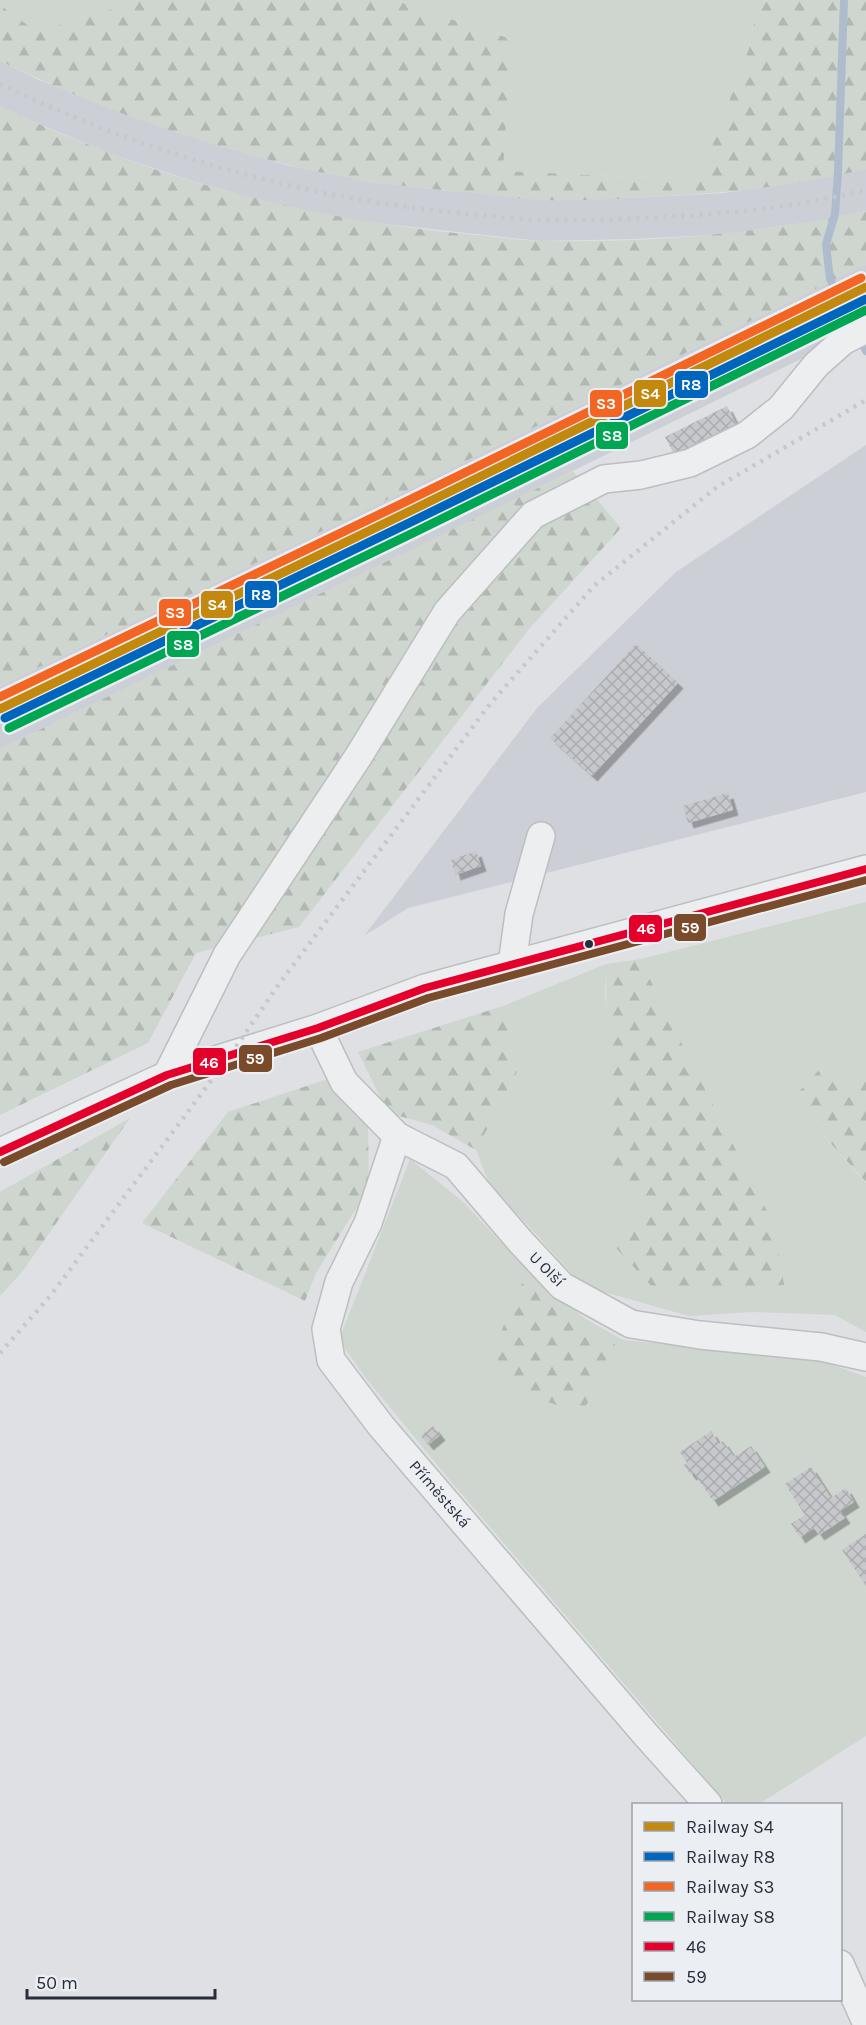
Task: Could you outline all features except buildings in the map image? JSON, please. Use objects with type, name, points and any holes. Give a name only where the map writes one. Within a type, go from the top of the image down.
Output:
[{"type":"street","points":[[167,1075],[227,955],[358,757],[447,612],[533,515],[603,479],[641,475],[690,463],[747,435],[781,408],[816,365],[855,335]]},
{"type":"street","points":[[512,964],[519,914],[541,836]]},
{"type":"street","points":[[0,1152],[167,1075],[318,1028],[424,988],[866,869]]},
{"type":"street","name":"U Olší","points":[[318,1028],[344,1082],[397,1136],[456,1166],[562,1286],[631,1324],[700,1335],[821,1347],[866,1357]]},
{"type":"street","name":"Příměstská","points":[[397,1136],[368,1223],[339,1282],[326,1329],[331,1360],[381,1426],[638,1726],[707,1803]]},
{"type":"street","points":[[842,1968],[866,2022]]},
{"type":"shaded area","points":[[0,61],[41,81],[205,141],[286,165],[372,182],[447,191],[633,198],[724,193],[866,169],[866,211],[823,220],[728,234],[634,239],[540,241],[366,222],[276,205],[193,181],[111,154],[25,118],[0,106]]},
{"type":"shaded area","points":[[866,264],[866,327],[0,749],[0,686],[397,495]]},
{"type":"shaded area","points":[[866,445],[866,792],[408,908],[364,936],[537,708],[676,572]]},
{"type":"green space","points":[[0,0],[142,0],[37,32],[0,5]]},
{"type":"green space","points":[[142,0],[394,0],[511,39],[503,171],[699,180],[748,51],[759,0],[866,0],[866,169],[816,180],[740,190],[602,200],[533,200],[403,186],[308,170],[212,144],[104,107],[0,61],[0,5],[37,32]]},
{"type":"green space","points":[[394,0],[759,0],[748,51],[699,180],[502,171],[511,39]]},
{"type":"green space","points":[[0,106],[112,154],[169,174],[286,206],[405,227],[532,240],[624,240],[746,231],[866,211],[866,264],[397,495],[0,686]]},
{"type":"green space","points":[[573,471],[621,528],[529,629],[299,927],[196,953],[148,1043],[0,1115],[0,749]]},
{"type":"green space","points":[[866,902],[866,1081],[818,1071],[791,1100],[866,1183],[866,1332],[835,1315],[752,1312],[689,1316],[583,1286],[489,1183],[476,1150],[517,1072],[503,1006],[606,964],[605,998],[649,1204],[657,1292],[659,999],[641,959]]},
{"type":"green space","points":[[641,959],[774,1225],[784,1285],[657,1292],[616,1248],[649,1204],[614,1179],[608,1116],[606,964]]},
{"type":"green space","points":[[503,1006],[517,1072],[476,1150],[432,1125],[388,1113],[358,1052]]},
{"type":"green space","points":[[818,1071],[866,1081],[866,1182],[791,1100]]},
{"type":"green space","points":[[328,1079],[368,1123],[369,1188],[316,1273],[305,1301],[142,1223],[228,1112]]},
{"type":"green space","points":[[130,1118],[22,1272],[0,1296],[0,1192]]},
{"type":"green space","points":[[410,1159],[462,1201],[527,1269],[584,1318],[623,1340],[817,1359],[866,1377],[866,1736],[761,1803],[726,1803],[448,1478],[365,1377],[339,1340]]},
{"type":"green space","points":[[522,1283],[620,1348],[581,1414],[535,1397],[489,1360]]},
{"type":"waterway","points":[[844,0],[835,214],[826,244],[830,279],[866,351]]},
{"type":"railway","points":[[0,84],[113,132],[229,170],[288,185],[408,207],[524,219],[621,219],[743,211],[866,190]]},
{"type":"railway","points":[[0,1353],[51,1295],[231,1054],[279,984],[490,704],[594,586],[717,487],[866,400]]},
{"type":"rail line","name":"S3","points":[[0,697],[401,504],[861,278]]},
{"type":"rail line","name":"S4","points":[[0,709],[866,287]]},
{"type":"rail line","name":"R8","points":[[5,718],[866,299]]},
{"type":"rail line","name":"S8","points":[[9,728],[415,532],[866,310]]},
{"type":"transit line","name":"46","points":[[0,1152],[167,1075],[318,1028],[425,988],[866,869]]},
{"type":"transit line","name":"59","points":[[4,1162],[171,1085],[321,1038],[428,998],[866,880]]}]
